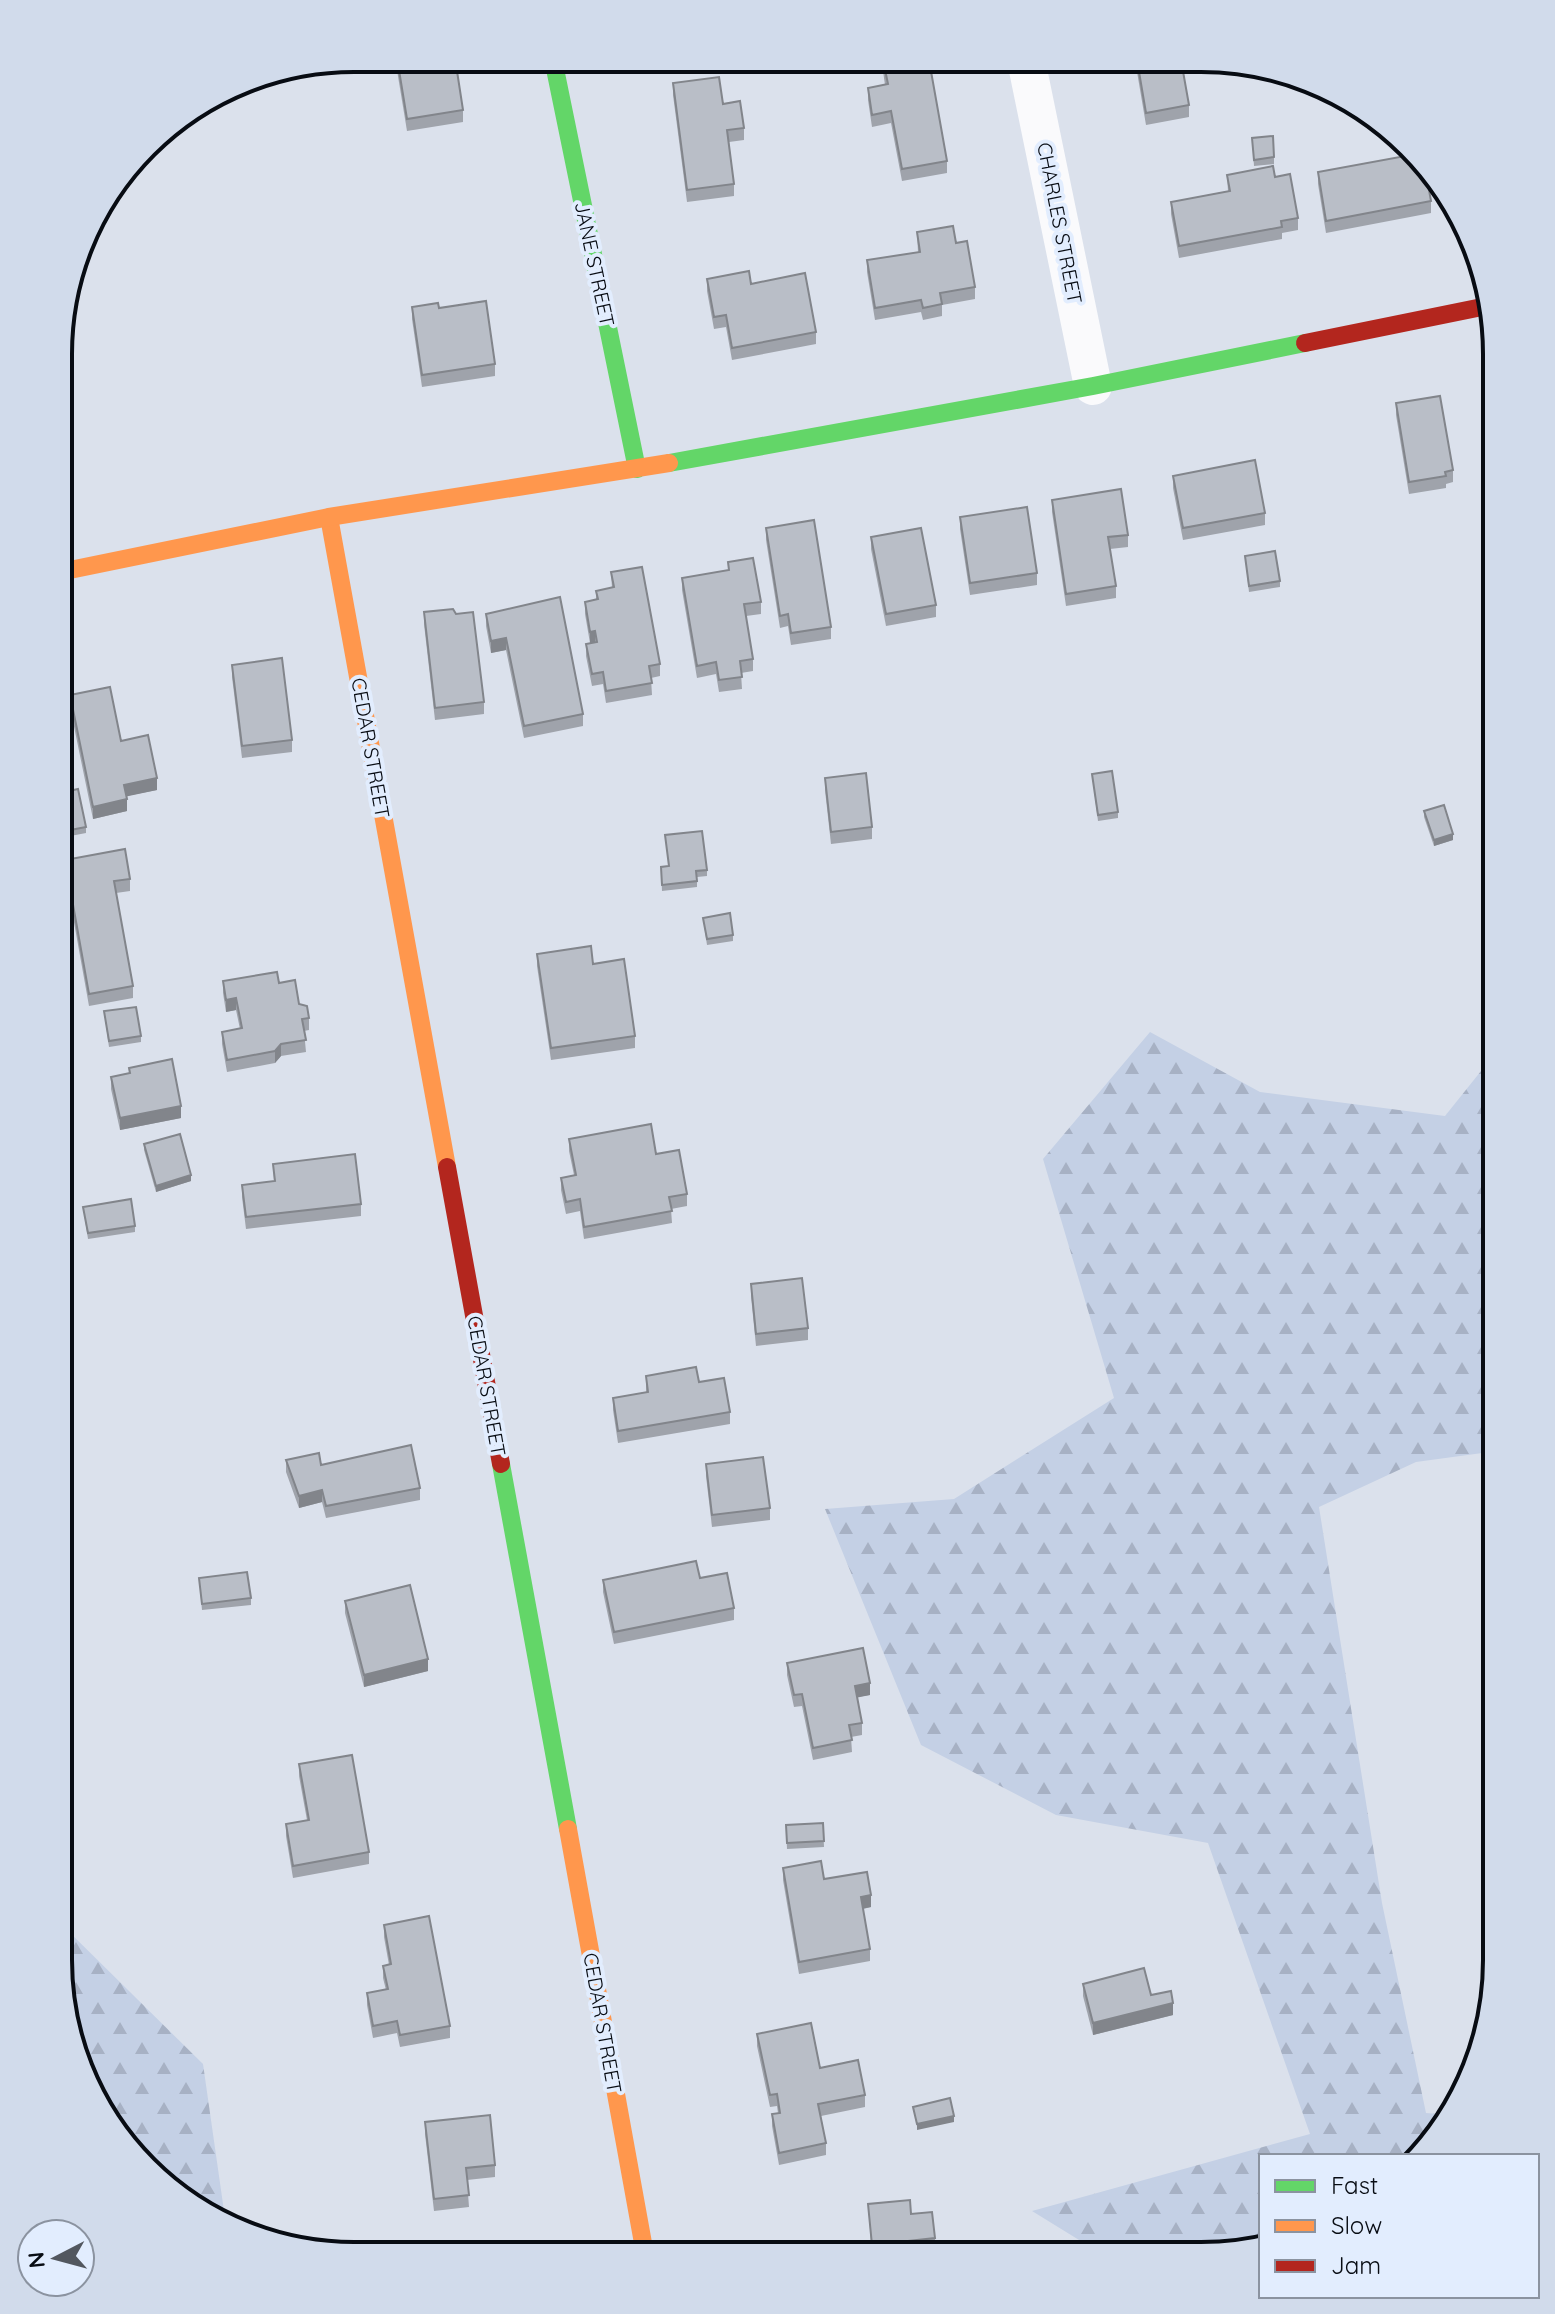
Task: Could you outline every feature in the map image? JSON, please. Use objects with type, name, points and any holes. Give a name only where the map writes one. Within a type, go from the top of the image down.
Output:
[{"type":"street","name":"CHARLES STREET","points":[[1029,72],[1093,386]]},
{"type":"street","name":"JANE STREET","points":[[556,73],[637,469]]},
{"type":"street","points":[[72,570],[329,517],[637,469],[1093,386],[1479,308]]},
{"type":"street","name":"CEDAR STREET","points":[[329,517],[643,2242]]},
{"type":"green space","points":[[1150,1032],[1260,1092],[1445,1116],[1483,1069],[1482,1453],[1416,1462],[1319,1507],[1382,1903],[1426,2113],[1437,2114],[1405,2154],[1259,2154],[1259,2236],[1256,2237],[1201,2242],[1082,2242],[1032,2211],[1310,2134],[1208,1843],[1056,1815],[921,1745],[825,1509],[954,1499],[1114,1398],[1043,1159]]},
{"type":"green space","points":[[72,1935],[203,2064],[224,2210],[182,2184],[142,2146],[101,2085],[77,2015]]},
{"type":"building","points":[[886,72],[931,72],[947,161],[902,169],[891,111],[872,115],[868,88],[888,84]]},
{"type":"building","points":[[1139,72],[1183,72],[1189,105],[1146,113]]},
{"type":"building","points":[[399,73],[457,73],[463,110],[407,119]]},
{"type":"building","points":[[719,77],[723,104],[740,101],[744,128],[727,130],[734,184],[687,190],[673,83]]},
{"type":"building","points":[[1273,136],[1274,157],[1254,160],[1252,138]]},
{"type":"building","points":[[1402,157],[1429,187],[1431,201],[1326,221],[1318,172]]},
{"type":"building","points":[[1273,166],[1275,177],[1290,174],[1298,218],[1281,221],[1282,227],[1179,246],[1171,202],[1230,191],[1227,175]]},
{"type":"building","points":[[953,226],[956,243],[967,241],[975,287],[940,293],[942,304],[923,308],[921,300],[875,308],[867,260],[920,252],[917,232]]},
{"type":"building","points":[[749,271],[751,284],[805,273],[816,332],[732,348],[726,315],[714,317],[707,279]]},
{"type":"building","points":[[486,301],[495,364],[422,375],[412,307],[438,303],[439,308]]},
{"type":"building","points":[[1440,396],[1453,470],[1445,472],[1446,476],[1409,482],[1396,403]]},
{"type":"building","points":[[1255,460],[1265,513],[1183,528],[1173,476]]},
{"type":"building","points":[[1121,489],[1128,535],[1108,537],[1116,586],[1066,594],[1052,500]]},
{"type":"building","points":[[1027,507],[1037,573],[970,583],[960,517]]},
{"type":"building","points":[[814,520],[831,627],[791,633],[788,614],[780,616],[766,528]]},
{"type":"building","points":[[921,528],[936,605],[886,614],[871,537]]},
{"type":"building","points":[[1275,551],[1280,581],[1249,586],[1245,556]]},
{"type":"building","points":[[753,558],[761,602],[744,604],[753,659],[740,661],[742,677],[719,680],[716,662],[697,666],[682,578],[729,570],[728,562]]},
{"type":"building","points":[[642,567],[660,664],[649,666],[652,683],[606,691],[603,672],[592,674],[586,644],[597,642],[595,631],[590,632],[585,602],[598,599],[596,591],[614,587],[611,572]]},
{"type":"building","points":[[560,597],[583,714],[524,726],[506,638],[491,641],[486,614]]},
{"type":"building","points":[[453,609],[456,614],[473,612],[484,702],[435,708],[424,612]]},
{"type":"building","points":[[282,658],[292,740],[242,746],[232,665]]},
{"type":"building","points":[[110,687],[121,741],[148,735],[157,778],[124,785],[127,799],[93,807],[72,695]]},
{"type":"building","points":[[1112,771],[1118,812],[1098,815],[1092,774]]},
{"type":"building","points":[[866,773],[872,827],[831,832],[825,778]]},
{"type":"building","points":[[78,789],[86,827],[72,830],[72,790]]},
{"type":"building","points":[[1444,805],[1453,834],[1434,840],[1424,811]]},
{"type":"building","points":[[702,831],[707,870],[696,871],[697,881],[662,885],[661,867],[669,866],[665,835]]},
{"type":"building","points":[[125,849],[130,879],[114,881],[133,986],[89,994],[72,899],[72,859]]},
{"type":"building","points":[[730,913],[733,935],[707,939],[703,918]]},
{"type":"building","points":[[591,946],[593,964],[624,959],[635,1036],[551,1048],[537,954]]},
{"type":"building","points":[[277,972],[279,983],[295,980],[299,1004],[307,1006],[309,1018],[302,1019],[306,1040],[281,1044],[275,1051],[227,1060],[222,1032],[242,1028],[236,998],[226,1000],[223,981]]},
{"type":"building","points":[[136,1007],[141,1036],[109,1041],[104,1011]]},
{"type":"building","points":[[172,1059],[181,1106],[120,1118],[111,1077],[130,1073],[129,1068]]},
{"type":"building","points":[[651,1124],[656,1154],[679,1150],[687,1194],[669,1197],[672,1211],[584,1227],[580,1199],[566,1202],[561,1178],[576,1175],[569,1139]]},
{"type":"building","points":[[180,1134],[191,1175],[156,1186],[144,1144]]},
{"type":"building","points":[[355,1154],[361,1204],[246,1217],[242,1185],[275,1181],[273,1164]]},
{"type":"building","points":[[131,1199],[135,1226],[88,1233],[83,1207]]},
{"type":"building","points":[[802,1278],[808,1328],[756,1334],[751,1284]]},
{"type":"building","points":[[696,1367],[699,1382],[724,1378],[730,1412],[618,1431],[613,1398],[648,1392],[646,1376]]},
{"type":"building","points":[[411,1445],[420,1488],[326,1506],[322,1490],[299,1496],[286,1460],[319,1453],[321,1465]]},
{"type":"building","points":[[763,1457],[770,1508],[712,1515],[706,1464]]},
{"type":"building","points":[[696,1561],[700,1578],[727,1573],[734,1608],[614,1632],[603,1580]]},
{"type":"building","points":[[247,1572],[251,1598],[202,1604],[199,1578]]},
{"type":"building","points":[[410,1585],[428,1659],[364,1675],[345,1601]]},
{"type":"building","points":[[863,1648],[870,1683],[855,1686],[862,1723],[849,1725],[852,1740],[813,1748],[802,1694],[794,1695],[787,1663]]},
{"type":"building","points":[[352,1755],[369,1852],[293,1866],[286,1824],[309,1820],[299,1764]]},
{"type":"building","points":[[823,1823],[824,1841],[787,1843],[786,1825]]},
{"type":"building","points":[[821,1861],[824,1879],[867,1872],[871,1895],[861,1897],[870,1949],[799,1962],[783,1868]]},
{"type":"building","points":[[429,1916],[450,2026],[400,2035],[397,2021],[373,2026],[367,1993],[388,1989],[383,1966],[391,1964],[384,1925]]},
{"type":"building","points":[[1144,1968],[1151,1995],[1171,1991],[1173,2003],[1093,2023],[1083,1984]]},
{"type":"building","points":[[811,2023],[820,2068],[858,2060],[865,2095],[818,2104],[826,2143],[779,2153],[772,2114],[780,2113],[777,2094],[770,2095],[757,2034]]},
{"type":"building","points":[[950,2098],[954,2116],[917,2124],[913,2107]]},
{"type":"building","points":[[490,2115],[495,2165],[466,2168],[469,2195],[434,2199],[425,2122]]},
{"type":"building","points":[[910,2200],[911,2214],[932,2212],[935,2238],[872,2242],[868,2204]]},
{"type":"traffic: fast","points":[[556,73],[637,469]]},
{"type":"traffic: fast","points":[[669,463],[1093,386],[1305,343]]},
{"type":"traffic: fast","points":[[501,1464],[568,1829]]},
{"type":"traffic: slow","points":[[72,570],[329,517],[669,463]]},
{"type":"traffic: slow","points":[[329,517],[447,1167]]},
{"type":"traffic: slow","points":[[568,1829],[643,2242]]},
{"type":"traffic: jam","points":[[1305,343],[1479,308]]},
{"type":"traffic: jam","points":[[447,1167],[501,1464]]}]
